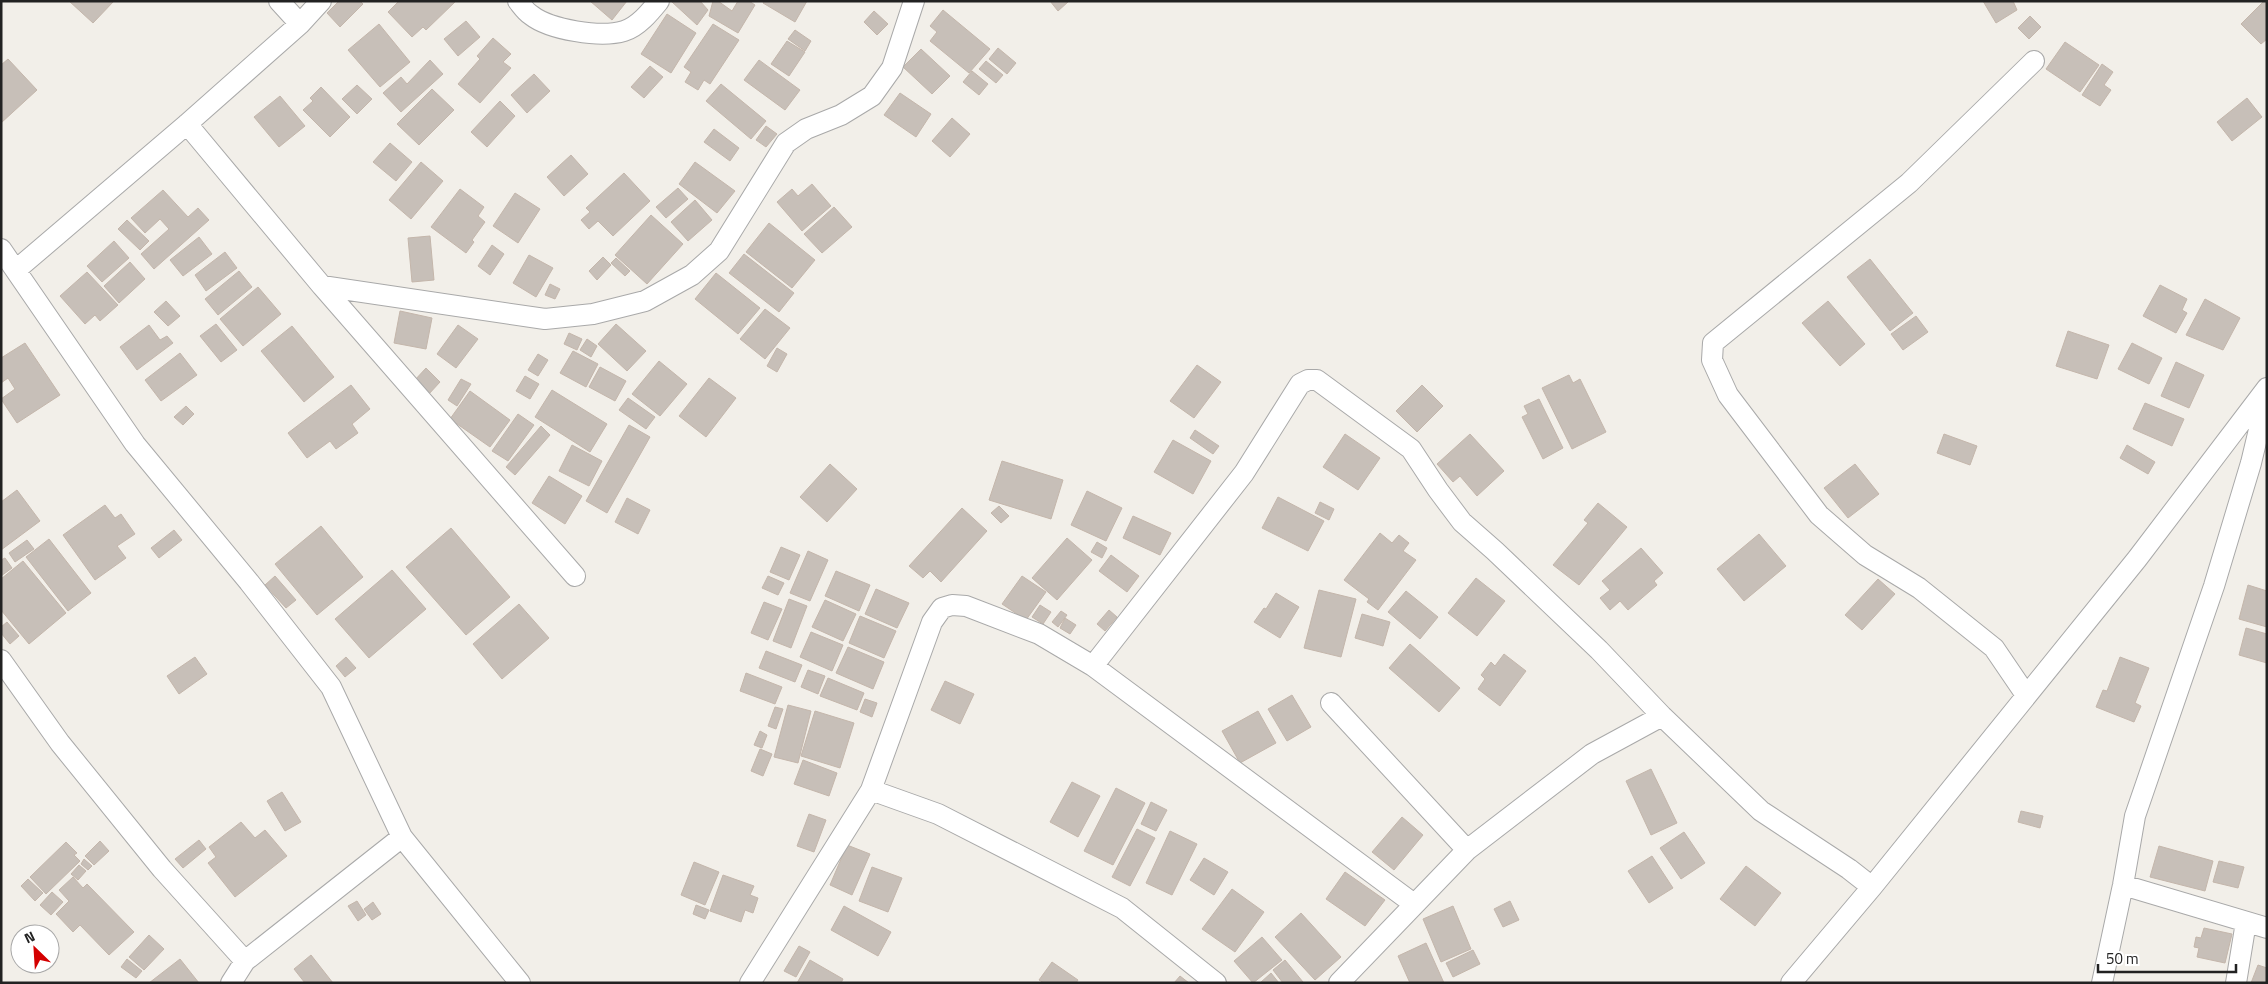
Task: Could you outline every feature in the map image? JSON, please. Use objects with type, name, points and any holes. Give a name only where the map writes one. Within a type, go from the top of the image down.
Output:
[{"type":"street","points":[[279,1],[300,24]]},
{"type":"street","points":[[16,270],[187,124],[300,24],[321,1]]},
{"type":"street","points":[[518,1],[532,16],[564,29],[597,34],[626,31],[644,18],[659,1]]},
{"type":"street","points":[[322,286],[544,319],[593,314],[645,301],[692,275],[719,252],[786,142],[806,129],[841,115],[872,96],[892,68],[914,1]]},
{"type":"street","points":[[2026,695],[1994,648],[1919,588],[1865,555],[1820,515],[1728,395],[1712,360],[1712,351],[1714,343],[1909,183],[2034,61]]},
{"type":"street","points":[[187,124],[322,286],[575,576]]},
{"type":"street","points":[[1,249],[135,444],[249,582],[331,687],[402,838],[520,983]]},
{"type":"street","points":[[1093,666],[1244,473],[1300,384],[1308,380],[1317,380],[1411,449],[1462,522],[1599,650],[1662,716],[1761,811],[1849,869],[1872,887]]},
{"type":"street","points":[[1791,983],[1872,887],[2137,559],[2267,388]]},
{"type":"street","points":[[2102,983],[2123,885],[2135,816],[2214,586],[2252,464],[2267,396]]},
{"type":"street","points":[[750,983],[871,790],[932,622],[942,608],[952,605],[966,606],[1040,634],[1093,666],[1414,904]]},
{"type":"street","points":[[1,660],[60,743],[162,869],[245,961]]},
{"type":"street","points":[[1331,703],[1466,850]]},
{"type":"street","points":[[1339,983],[1466,850],[1592,754],[1662,716]]},
{"type":"street","points":[[871,790],[938,814],[1122,908],[1216,983]]},
{"type":"street","points":[[231,983],[245,961],[402,838]]},
{"type":"street","points":[[2123,885],[2267,928]]},
{"type":"street","points":[[2236,983],[2246,922]]},
{"type":"building","points":[[69,1],[114,1],[93,23]]},
{"type":"building","points":[[339,1],[360,1],[363,4],[340,27],[327,13]]},
{"type":"building","points":[[399,1],[456,1],[426,30],[423,27],[412,37],[388,12]]},
{"type":"building","points":[[590,1],[627,1],[612,20]]},
{"type":"building","points":[[673,1],[700,1],[708,10],[697,25]]},
{"type":"building","points":[[713,1],[718,1],[732,11],[738,1],[749,1],[755,5],[738,33],[709,16]]},
{"type":"building","points":[[764,1],[807,1],[795,22],[763,3]]},
{"type":"building","points":[[1050,1],[1067,1],[1068,2],[1058,11]]},
{"type":"building","points":[[1983,1],[2013,1],[2017,10],[1996,23]]},
{"type":"building","points":[[2264,1],[2267,3],[2267,39],[2261,44],[2241,24]]},
{"type":"building","points":[[943,10],[990,49],[969,73],[930,41],[937,32],[930,26]]},
{"type":"building","points":[[874,11],[888,24],[877,35],[864,22]]},
{"type":"building","points":[[667,14],[696,33],[671,73],[641,54]]},
{"type":"building","points":[[2030,16],[2041,27],[2029,39],[2018,28]]},
{"type":"building","points":[[466,21],[480,37],[458,56],[444,39]]},
{"type":"building","points":[[379,24],[410,62],[380,87],[348,50]]},
{"type":"building","points":[[713,24],[739,40],[710,84],[704,80],[698,90],[685,82],[691,72],[684,67]]},
{"type":"building","points":[[795,30],[811,41],[805,51],[788,39]]},
{"type":"building","points":[[493,38],[511,54],[503,62],[511,68],[480,103],[458,84],[480,59],[477,56]]},
{"type":"building","points":[[787,41],[805,52],[789,76],[771,64]]},
{"type":"building","points":[[2065,42],[2099,65],[2080,92],[2046,69]]},
{"type":"building","points":[[998,48],[1016,63],[1007,74],[989,59]]},
{"type":"building","points":[[921,49],[950,76],[932,94],[903,67]]},
{"type":"building","points":[[8,59],[37,90],[1,123],[1,65]]},
{"type":"building","points":[[430,60],[443,74],[401,112],[383,93],[401,77],[407,84]]},
{"type":"building","points":[[759,60],[800,90],[785,110],[744,80]]},
{"type":"building","points":[[986,61],[1003,75],[996,83],[979,69]]},
{"type":"building","points":[[2102,64],[2113,72],[2104,85],[2111,90],[2100,106],[2082,95]]},
{"type":"building","points":[[650,66],[663,77],[644,98],[631,87]]},
{"type":"building","points":[[972,71],[988,84],[979,95],[963,82]]},
{"type":"building","points":[[534,74],[550,91],[527,113],[511,95]]},
{"type":"building","points":[[721,84],[766,121],[751,139],[706,101]]},
{"type":"building","points":[[357,85],[372,99],[357,114],[342,99]]},
{"type":"building","points":[[321,87],[350,117],[330,137],[303,110],[313,101],[310,98]]},
{"type":"building","points":[[432,89],[454,110],[419,145],[397,124]]},
{"type":"building","points":[[900,93],[931,114],[916,137],[884,115]]},
{"type":"building","points":[[280,96],[305,126],[279,147],[254,117]]},
{"type":"building","points":[[2247,98],[2262,117],[2232,141],[2217,122]]},
{"type":"building","points":[[500,101],[515,116],[487,147],[471,132]]},
{"type":"building","points":[[952,118],[970,134],[950,157],[932,141]]},
{"type":"building","points":[[766,126],[777,134],[766,147],[756,140]]},
{"type":"building","points":[[714,129],[739,148],[730,161],[704,142]]},
{"type":"building","points":[[390,143],[412,162],[396,181],[373,162]]},
{"type":"building","points":[[571,155],[588,174],[564,196],[547,177]]},
{"type":"building","points":[[421,162],[443,181],[411,219],[389,200]]},
{"type":"building","points":[[695,162],[735,191],[717,213],[679,184]]},
{"type":"building","points":[[624,173],[650,201],[613,236],[598,221],[589,229],[581,220],[590,212],[586,208]]},
{"type":"building","points":[[812,184],[831,206],[802,231],[777,202],[792,189],[798,196]]},
{"type":"building","points":[[678,188],[688,199],[666,218],[656,207]]},
{"type":"building","points":[[460,189],[484,207],[478,216],[485,222],[472,240],[474,242],[466,253],[431,227]]},
{"type":"building","points":[[163,190],[188,217],[198,208],[209,220],[154,269],[141,254],[169,229],[160,219],[145,233],[131,218]]},
{"type":"building","points":[[515,193],[540,209],[518,243],[493,226]]},
{"type":"building","points":[[695,200],[712,220],[688,241],[671,222]]},
{"type":"building","points":[[834,207],[852,227],[822,253],[804,234]]},
{"type":"building","points":[[651,215],[683,244],[647,284],[615,255]]},
{"type":"building","points":[[127,220],[149,241],[140,250],[118,229]]},
{"type":"building","points":[[769,223],[815,260],[792,288],[746,252]]},
{"type":"building","points":[[430,236],[434,280],[412,282],[408,238]]},
{"type":"building","points":[[199,237],[212,254],[183,276],[170,260]]},
{"type":"building","points":[[114,241],[129,258],[102,282],[87,266]]},
{"type":"building","points":[[492,245],[504,254],[490,275],[478,266]]},
{"type":"building","points":[[225,252],[237,268],[206,291],[195,275]]},
{"type":"building","points":[[744,254],[794,293],[779,312],[729,273]]},
{"type":"building","points":[[529,255],[553,268],[536,297],[513,283]]},
{"type":"building","points":[[603,257],[611,265],[597,280],[589,271]]},
{"type":"building","points":[[616,258],[630,271],[625,276],[611,263]]},
{"type":"building","points":[[1870,259],[1913,313],[1890,331],[1847,277]]},
{"type":"building","points":[[130,262],[145,279],[119,303],[104,286]]},
{"type":"building","points":[[239,271],[252,287],[218,315],[205,299]]},
{"type":"building","points":[[87,272],[118,305],[100,321],[95,315],[85,324],[60,296]]},
{"type":"building","points":[[716,273],[760,308],[738,334],[695,299]]},
{"type":"building","points":[[550,284],[560,289],[555,299],[545,295]]},
{"type":"building","points":[[2160,285],[2187,299],[2182,310],[2187,313],[2176,333],[2143,316]]},
{"type":"building","points":[[258,287],[281,314],[243,346],[220,319]]},
{"type":"building","points":[[2205,299],[2240,318],[2223,350],[2186,335]]},
{"type":"building","points":[[166,301],[180,316],[168,326],[154,312]]},
{"type":"building","points":[[1828,301],[1865,344],[1840,366],[1802,323]]},
{"type":"building","points":[[765,309],[790,328],[765,359],[740,339]]},
{"type":"building","points":[[400,311],[432,318],[426,349],[394,343]]},
{"type":"building","points":[[1916,316],[1928,332],[1903,350],[1891,334]]},
{"type":"building","points":[[216,324],[237,350],[221,362],[200,336]]},
{"type":"building","points":[[616,324],[646,351],[627,371],[598,344]]},
{"type":"building","points":[[149,325],[160,340],[167,336],[173,343],[137,370],[120,347]]},
{"type":"building","points":[[458,325],[478,339],[456,368],[437,354]]},
{"type":"building","points":[[292,326],[334,377],[304,402],[261,351]]},
{"type":"building","points":[[2068,331],[2109,345],[2097,379],[2056,366]]},
{"type":"building","points":[[569,333],[582,339],[577,350],[564,344]]},
{"type":"building","points":[[587,339],[597,346],[591,357],[580,350]]},
{"type":"building","points":[[25,343],[60,395],[17,423],[1,399],[15,389],[8,378],[1,383],[1,358]]},
{"type":"building","points":[[2132,343],[2162,358],[2149,384],[2118,369]]},
{"type":"building","points":[[777,348],[787,354],[777,372],[767,366]]},
{"type":"building","points":[[573,351],[598,364],[586,387],[560,373]]},
{"type":"building","points":[[180,353],[197,375],[161,401],[145,380]]},
{"type":"building","points":[[538,354],[548,360],[538,376],[528,370]]},
{"type":"building","points":[[659,361],[687,384],[660,416],[632,394]]},
{"type":"building","points":[[2176,362],[2204,375],[2189,408],[2161,396]]},
{"type":"building","points":[[1197,365],[1221,382],[1194,418],[1170,401]]},
{"type":"building","points":[[600,367],[626,381],[615,401],[589,387]]},
{"type":"building","points":[[426,368],[440,382],[428,395],[414,381]]},
{"type":"building","points":[[1569,375],[1573,383],[1580,379],[1606,432],[1572,449],[1542,388]]},
{"type":"building","points":[[525,376],[539,384],[530,399],[516,391]]},
{"type":"building","points":[[709,378],[736,398],[706,437],[679,416]]},
{"type":"building","points":[[461,379],[471,384],[457,406],[448,400]]},
{"type":"building","points":[[351,385],[370,409],[352,424],[358,433],[336,449],[330,441],[307,458],[288,433]]},
{"type":"building","points":[[1422,385],[1443,406],[1417,432],[1396,411]]},
{"type":"building","points":[[552,390],[607,424],[590,452],[535,417]]},
{"type":"building","points":[[470,391],[510,420],[490,447],[450,419]]},
{"type":"building","points":[[628,398],[655,417],[646,429],[619,410]]},
{"type":"building","points":[[1539,399],[1563,448],[1543,459],[1522,417],[1528,414],[1524,406]]},
{"type":"building","points":[[2145,403],[2184,419],[2172,446],[2133,429]]},
{"type":"building","points":[[186,406],[194,414],[183,425],[174,417]]},
{"type":"building","points":[[518,414],[534,425],[508,461],[492,451]]},
{"type":"building","points":[[629,425],[650,437],[607,513],[586,501]]},
{"type":"building","points":[[541,426],[550,435],[515,475],[506,467]]},
{"type":"building","points":[[1195,430],[1219,446],[1213,454],[1190,438]]},
{"type":"building","points":[[1345,434],[1380,458],[1358,490],[1323,467]]},
{"type":"building","points":[[1470,434],[1504,471],[1477,496],[1460,476],[1453,482],[1437,464]]},
{"type":"building","points":[[1944,434],[1977,446],[1970,465],[1937,453]]},
{"type":"building","points":[[1173,440],[1211,461],[1193,494],[1154,472]]},
{"type":"building","points":[[572,445],[602,461],[589,486],[559,471]]},
{"type":"building","points":[[2127,445],[2155,462],[2148,474],[2120,458]]},
{"type":"building","points":[[1002,461],[1063,480],[1051,519],[989,500]]},
{"type":"building","points":[[830,464],[857,489],[827,522],[800,497]]},
{"type":"building","points":[[1855,464],[1879,494],[1848,518],[1824,488]]},
{"type":"building","points":[[549,476],[582,496],[565,524],[532,503]]},
{"type":"building","points":[[17,490],[40,521],[1,550],[1,502]]},
{"type":"building","points":[[1087,491],[1122,508],[1106,541],[1071,525]]},
{"type":"building","points":[[1278,497],[1324,521],[1308,551],[1262,528]]},
{"type":"building","points":[[627,498],[650,510],[638,534],[615,522]]},
{"type":"building","points":[[1320,502],[1334,509],[1329,520],[1315,513]]},
{"type":"building","points":[[1598,503],[1627,527],[1579,585],[1553,565],[1588,523],[1584,520]]},
{"type":"building","points":[[105,505],[115,518],[121,514],[135,534],[117,546],[126,558],[95,580],[63,535]]},
{"type":"building","points":[[999,506],[1009,516],[1001,523],[991,513]]},
{"type":"building","points":[[962,508],[987,531],[941,582],[930,571],[923,578],[909,566]]},
{"type":"building","points":[[1133,516],[1171,533],[1160,555],[1123,538]]},
{"type":"building","points":[[321,526],[363,577],[317,615],[275,564]]},
{"type":"building","points":[[451,528],[510,597],[466,635],[406,567]]},
{"type":"building","points":[[174,530],[182,540],[159,558],[151,548]]},
{"type":"building","points":[[1380,533],[1392,543],[1399,535],[1409,543],[1403,551],[1416,560],[1378,610],[1367,602],[1369,599],[1344,580]]},
{"type":"building","points":[[1759,534],[1786,566],[1744,601],[1717,569]]},
{"type":"building","points":[[1067,538],[1092,560],[1057,600],[1032,578]]},
{"type":"building","points":[[49,539],[91,593],[68,611],[26,557]]},
{"type":"building","points":[[27,540],[34,549],[15,562],[9,553]]},
{"type":"building","points":[[1097,542],[1107,548],[1102,558],[1091,552]]},
{"type":"building","points":[[781,547],[800,555],[789,580],[770,572]]},
{"type":"building","points":[[1641,548],[1663,573],[1654,581],[1657,585],[1628,610],[1620,601],[1610,610],[1600,598],[1610,590],[1602,581]]},
{"type":"building","points":[[808,551],[828,560],[810,601],[790,593]]},
{"type":"building","points":[[1111,555],[1139,576],[1127,592],[1099,571]]},
{"type":"building","points":[[5,558],[12,568],[1,576],[1,560]]},
{"type":"building","points":[[23,561],[66,613],[29,644],[1,610],[1,579]]},
{"type":"building","points":[[392,570],[426,609],[369,658],[335,619]]},
{"type":"building","points":[[836,571],[870,585],[859,611],[825,596]]},
{"type":"building","points":[[275,576],[296,600],[286,608],[265,585]]},
{"type":"building","points":[[768,576],[784,583],[778,595],[762,588]]},
{"type":"building","points":[[1022,576],[1046,592],[1026,620],[1002,604]]},
{"type":"building","points":[[1476,578],[1505,601],[1477,636],[1448,613]]},
{"type":"building","points":[[1878,579],[1895,594],[1862,630],[1845,615]]},
{"type":"building","points":[[2248,585],[2267,591],[2267,627],[2239,619]]},
{"type":"building","points":[[876,589],[909,603],[897,628],[865,614]]},
{"type":"building","points":[[1319,590],[1356,599],[1341,657],[1304,648]]},
{"type":"building","points":[[1406,591],[1438,617],[1420,639],[1388,612]]},
{"type":"building","points":[[1276,593],[1299,607],[1280,638],[1254,622],[1264,608],[1266,609]]},
{"type":"building","points":[[789,599],[807,606],[791,648],[773,641]]},
{"type":"building","points":[[825,600],[856,614],[843,641],[812,627]]},
{"type":"building","points":[[764,602],[782,609],[768,640],[751,633]]},
{"type":"building","points":[[519,604],[549,638],[502,679],[473,644]]},
{"type":"building","points":[[1040,605],[1051,612],[1043,624],[1032,617]]},
{"type":"building","points":[[1109,610],[1117,617],[1105,631],[1097,624]]},
{"type":"building","points":[[1061,611],[1067,615],[1058,627],[1052,622]]},
{"type":"building","points":[[1362,614],[1390,622],[1383,646],[1355,638]]},
{"type":"building","points":[[860,616],[896,631],[884,658],[849,643]]},
{"type":"building","points":[[1065,618],[1076,625],[1070,634],[1060,628]]},
{"type":"building","points":[[7,622],[19,636],[10,644],[1,633],[1,627]]},
{"type":"building","points":[[2246,628],[2267,634],[2267,663],[2239,655]]},
{"type":"building","points":[[811,632],[843,645],[832,671],[800,657]]},
{"type":"building","points":[[1410,644],[1460,688],[1439,712],[1389,668]]},
{"type":"building","points":[[848,647],[884,662],[873,689],[836,673]]},
{"type":"building","points":[[766,651],[802,665],[795,682],[759,668]]},
{"type":"building","points":[[1504,654],[1526,671],[1500,706],[1478,689],[1485,679],[1481,675],[1491,662],[1495,666]]},
{"type":"building","points":[[195,657],[207,674],[179,694],[167,676]]},
{"type":"building","points":[[346,657],[356,668],[345,677],[336,666]]},
{"type":"building","points":[[2120,657],[2149,668],[2135,703],[2141,706],[2134,722],[2096,707],[2103,690],[2107,691]]},
{"type":"building","points":[[808,670],[825,676],[818,694],[801,687]]},
{"type":"building","points":[[746,673],[782,687],[775,704],[740,691]]},
{"type":"building","points":[[828,678],[864,693],[857,710],[820,696]]},
{"type":"building","points":[[945,681],[974,694],[960,724],[931,710]]},
{"type":"building","points":[[1292,695],[1311,727],[1287,741],[1268,709]]},
{"type":"building","points":[[865,699],[877,703],[872,717],[860,712]]},
{"type":"building","points":[[788,705],[811,711],[798,763],[774,757]]},
{"type":"building","points":[[775,707],[783,709],[776,729],[768,726]]},
{"type":"building","points":[[815,711],[854,723],[840,768],[801,756]]},
{"type":"building","points":[[1258,711],[1276,743],[1240,763],[1222,731]]},
{"type":"building","points":[[760,731],[767,735],[762,748],[754,745]]},
{"type":"building","points":[[760,749],[772,754],[763,776],[751,771]]},
{"type":"building","points":[[803,760],[837,773],[829,796],[794,784]]},
{"type":"building","points":[[1651,769],[1677,823],[1651,835],[1626,781]]},
{"type":"building","points":[[1072,782],[1100,796],[1078,837],[1050,822]]},
{"type":"building","points":[[1116,788],[1145,803],[1113,865],[1084,851]]},
{"type":"building","points":[[282,792],[301,822],[285,831],[267,801]]},
{"type":"building","points":[[1151,802],[1167,810],[1156,831],[1141,824]]},
{"type":"building","points":[[2021,811],[2043,816],[2040,828],[2018,822]]},
{"type":"building","points":[[809,814],[826,820],[814,852],[797,846]]},
{"type":"building","points":[[1402,817],[1423,835],[1394,870],[1372,852]]},
{"type":"building","points":[[241,822],[255,838],[265,830],[287,856],[235,897],[208,863],[216,857],[209,847]]},
{"type":"building","points":[[1137,829],[1155,838],[1130,886],[1112,877]]},
{"type":"building","points":[[1170,831],[1197,844],[1172,895],[1146,883]]},
{"type":"building","points":[[1684,832],[1705,863],[1681,879],[1660,848]]},
{"type":"building","points":[[199,840],[206,849],[183,868],[175,859]]},
{"type":"building","points":[[100,841],[109,851],[94,865],[85,856]]},
{"type":"building","points":[[66,842],[77,853],[74,855],[80,861],[46,894],[30,877]]},
{"type":"building","points":[[847,845],[870,854],[852,895],[830,885]]},
{"type":"building","points":[[2159,846],[2213,861],[2205,891],[2150,877]]},
{"type":"building","points":[[1652,856],[1673,888],[1649,903],[1628,871]]},
{"type":"building","points":[[1204,858],[1228,872],[1214,895],[1190,880]]},
{"type":"building","points":[[84,859],[92,866],[88,870],[81,864]]},
{"type":"building","points":[[2219,861],[2244,867],[2238,888],[2213,882]]},
{"type":"building","points":[[694,862],[719,872],[705,905],[681,895]]},
{"type":"building","points":[[79,865],[86,871],[78,880],[71,874]]},
{"type":"building","points":[[1746,866],[1781,893],[1755,926],[1720,899]]},
{"type":"building","points":[[872,867],[902,878],[888,912],[859,901]]},
{"type":"building","points":[[1345,872],[1385,900],[1365,926],[1326,899]]},
{"type":"building","points":[[723,875],[754,886],[750,895],[758,898],[753,913],[745,910],[741,922],[710,911]]},
{"type":"building","points":[[73,877],[83,888],[87,884],[134,932],[109,955],[80,925],[73,932],[56,914],[69,901],[59,890]]},
{"type":"building","points":[[28,879],[43,893],[35,901],[21,886]]},
{"type":"building","points":[[1232,889],[1264,912],[1235,952],[1202,929]]},
{"type":"building","points":[[52,892],[63,902],[51,915],[40,905]]},
{"type":"building","points":[[357,901],[366,915],[358,921],[348,906]]},
{"type":"building","points":[[1510,901],[1519,920],[1503,927],[1494,909]]},
{"type":"building","points":[[373,902],[381,914],[372,920],[364,909]]},
{"type":"building","points":[[696,905],[709,910],[705,919],[693,914]]},
{"type":"building","points":[[844,906],[891,932],[878,956],[831,930]]},
{"type":"building","points":[[1453,906],[1471,949],[1441,962],[1423,919]]},
{"type":"building","points":[[1301,913],[1341,957],[1315,980],[1275,937]]},
{"type":"building","points":[[2204,928],[2232,934],[2225,963],[2197,957],[2199,948],[2194,947],[2196,937],[2201,938]]},
{"type":"building","points":[[149,935],[164,949],[144,970],[129,957]]},
{"type":"building","points":[[1262,937],[1282,960],[1253,983],[1234,961]]},
{"type":"building","points":[[1426,943],[1444,983],[1410,983],[1398,956]]},
{"type":"building","points":[[799,946],[810,952],[796,977],[784,971]]},
{"type":"building","points":[[1473,950],[1480,964],[1453,977],[1446,963]]},
{"type":"building","points":[[311,955],[333,983],[305,983],[294,969]]},
{"type":"building","points":[[127,959],[142,971],[136,978],[121,967]]},
{"type":"building","points":[[180,959],[199,983],[149,983]]},
{"type":"building","points":[[810,960],[843,979],[841,983],[797,983]]},
{"type":"building","points":[[1285,960],[1302,983],[1283,983],[1273,970]]},
{"type":"building","points":[[1052,962],[1078,980],[1076,983],[1044,983],[1039,980]]},
{"type":"building","points":[[2258,965],[2267,968],[2267,983],[2251,983]]},
{"type":"building","points":[[1271,973],[1279,983],[1260,983]]},
{"type":"building","points":[[1180,976],[1189,983],[1174,983]]}]
